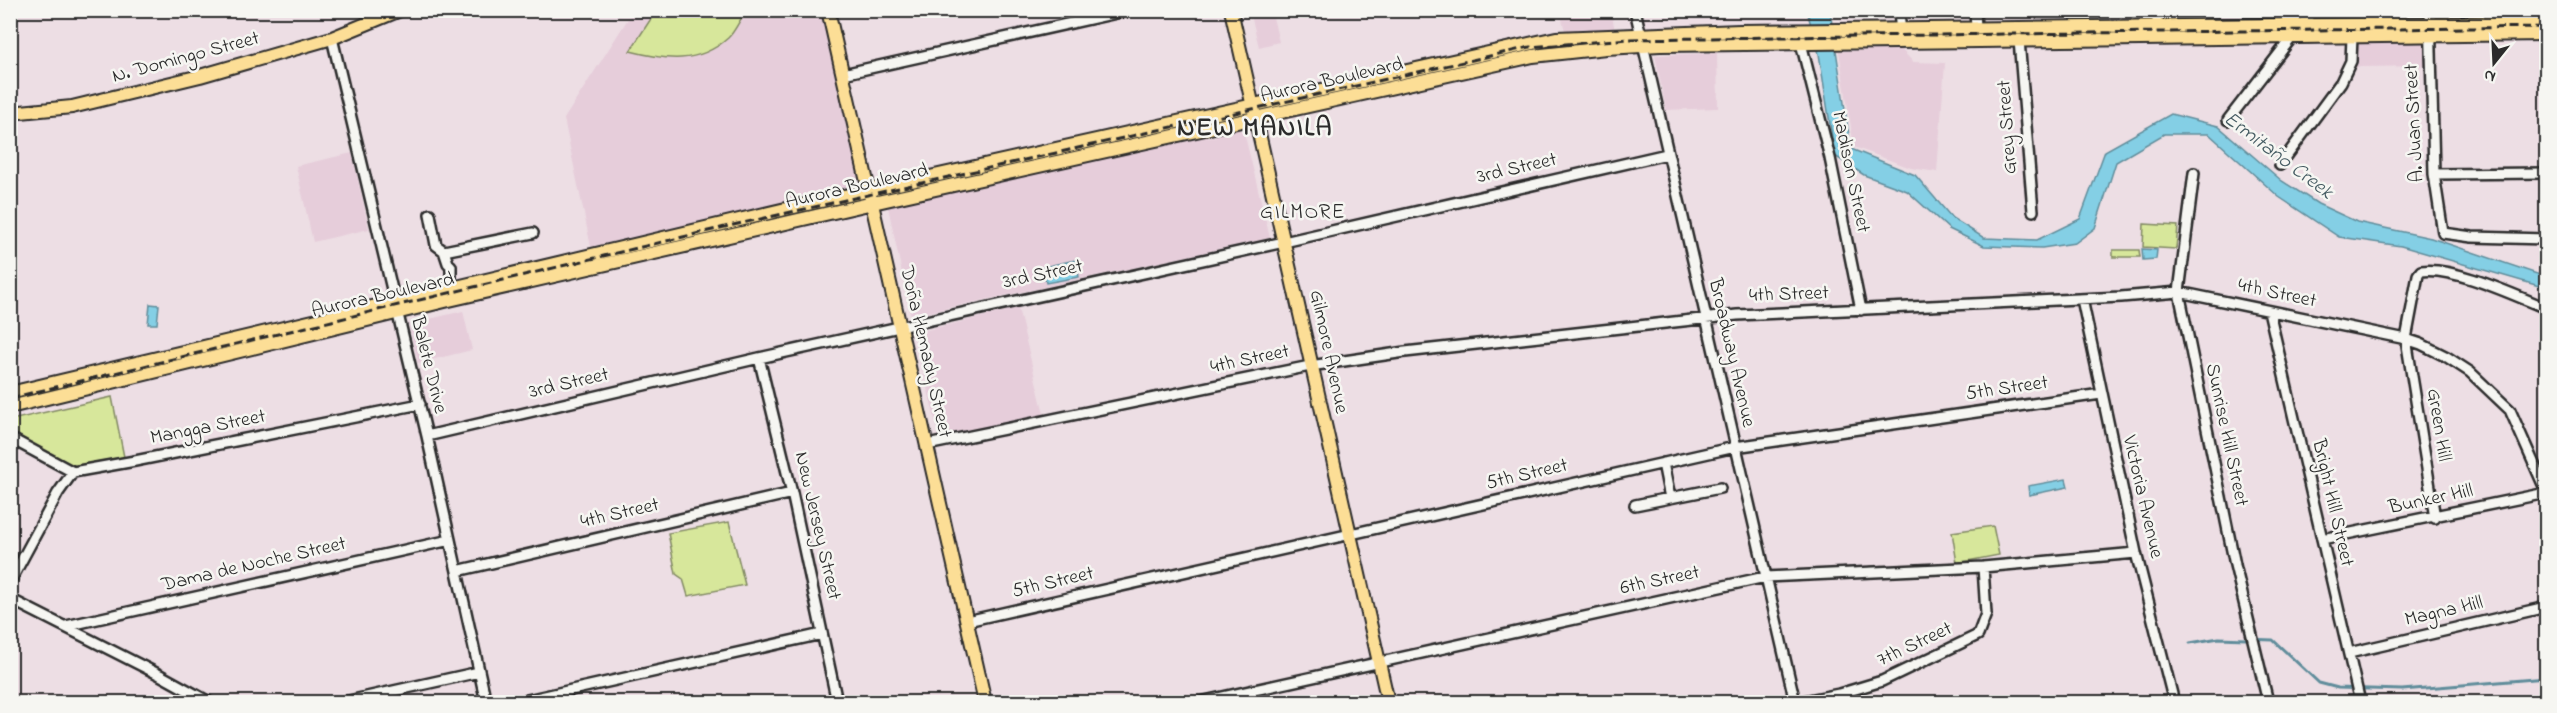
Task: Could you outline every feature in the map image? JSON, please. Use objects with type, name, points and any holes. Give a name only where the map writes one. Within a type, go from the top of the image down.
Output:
[{"type":"main road","name":"N. Domingo Street","points":[[10,113],[72,107],[117,97],[332,38],[400,10]]},
{"type":"main road","name":"Doña Hemady Street","points":[[828,10],[985,702]]},
{"type":"main road","name":"Gilmore Avenue","points":[[1230,10],[1388,702]]},
{"type":"main road","name":"Aurora Boulevard","points":[[2157,21],[2291,38],[2352,36],[2430,23],[2547,34]]},
{"type":"main road","name":"Aurora Boulevard","points":[[10,407],[395,307],[452,282],[1255,119],[1533,56],[1640,40],[1811,30],[2019,40],[2157,21],[2301,26],[2547,22]]},
{"type":"main road","name":"Aurora Boulevard","points":[[10,393],[395,307],[1252,105],[1543,40],[1837,43],[1976,28],[2073,34]]},
{"type":"street","points":[[843,74],[1130,10]]},
{"type":"street","name":"Broadway Avenue","points":[[1635,10],[1640,40],[1796,702]]},
{"type":"street","points":[[1899,10],[1901,36]]},
{"type":"street","points":[[1975,10],[1976,28]]},
{"type":"street","points":[[2228,120],[2313,10]]},
{"type":"street","name":"A. Juan Street","points":[[2430,23],[2434,174],[2443,233],[2472,237],[2547,239]]},
{"type":"street","points":[[2280,165],[2341,82],[2351,61],[2352,36]]},
{"type":"street","name":"Balete Drive","points":[[332,38],[395,307],[428,436],[486,702]]},
{"type":"street","name":"Grey Street","points":[[2019,40],[2033,211]]},
{"type":"street","name":"Madison Street","points":[[1807,43],[1861,310]]},
{"type":"street","name":"3rd Street","points":[[428,436],[759,357],[1284,242],[1667,154]]},
{"type":"street","name":"Sunrise Hill Street","points":[[2194,173],[2179,292],[2235,565],[2268,702]]},
{"type":"street","points":[[2434,174],[2547,173]]},
{"type":"street","points":[[430,214],[436,245],[444,251],[448,263],[445,267],[452,282]]},
{"type":"street","points":[[444,251],[533,233]]},
{"type":"street","name":"Green Hill","points":[[2435,518],[2406,339],[2418,275],[2421,271],[2447,272],[2547,308]]},
{"type":"street","name":"4th Street","points":[[927,446],[1311,366],[1404,352],[1705,317],[2082,299],[2179,292],[2406,339],[2447,357],[2470,372],[2510,410],[2547,492]]},
{"type":"street","name":"Victoria Avenue","points":[[2082,299],[2136,553],[2174,702]]},
{"type":"street","name":"Bright Hill Street","points":[[2269,311],[2358,693]]},
{"type":"street","name":"New Jersey Street","points":[[759,357],[792,493],[837,702]]},
{"type":"street","name":"5th Street","points":[[967,621],[1735,447],[2101,394]]},
{"type":"street","name":"Mangga Street","points":[[73,471],[135,462],[420,404]]},
{"type":"street","points":[[10,438],[73,471],[58,493],[10,582]]},
{"type":"street","points":[[1663,463],[1670,498]]},
{"type":"street","points":[[1635,506],[1720,488]]},
{"type":"street","name":"Bunker Hill","points":[[2322,540],[2435,518],[2547,492]]},
{"type":"street","name":"4th Street","points":[[457,572],[792,493]]},
{"type":"street","name":"Dama de Noche Street","points":[[66,626],[450,540]]},
{"type":"street","name":"6th Street","points":[[1200,702],[1765,577],[1983,567],[2136,553]]},
{"type":"street","name":"7th Street","points":[[1796,702],[1839,694],[1882,681],[1978,636],[1986,614],[1983,567]]},
{"type":"street","points":[[10,598],[209,702]]},
{"type":"street","name":"Magna Hill","points":[[2349,653],[2547,607]]},
{"type":"street","points":[[518,702],[822,634]]},
{"type":"street","points":[[344,702],[479,672]]},
{"type":"shaded area","points":[[633,11],[823,11],[860,176],[853,187],[591,247],[564,119]]},
{"type":"shaded area","points":[[1250,11],[1281,11],[1272,13],[1279,42],[1259,47]]},
{"type":"shaded area","points":[[1560,11],[1611,11],[1615,31],[1566,35]]},
{"type":"shaded area","points":[[2438,11],[2505,11],[2505,16],[2438,17]]},
{"type":"shaded area","points":[[2356,42],[2427,42],[2428,66],[2356,67]]},
{"type":"shaded area","points":[[1901,49],[1913,62],[1945,63],[1937,172],[1911,168],[1854,147],[1839,51]]},
{"type":"shaded area","points":[[1717,53],[1718,108],[1666,110],[1655,55]]},
{"type":"shaded area","points":[[1239,129],[1245,136],[1270,238],[911,316],[888,207],[1207,134],[1208,138],[1215,137],[1217,132]]},
{"type":"shaded area","points":[[352,153],[369,229],[313,242],[296,166]]},
{"type":"shaded area","points":[[1018,308],[1045,418],[940,440],[914,333]]},
{"type":"shaded area","points":[[463,311],[472,350],[418,363],[409,324]]},
{"type":"green space","points":[[656,11],[746,11],[731,35],[717,47],[705,53],[668,58],[630,51]]},
{"type":"green space","points":[[2144,224],[2178,226],[2176,249],[2143,247]]},
{"type":"green space","points":[[2113,250],[2139,250],[2140,257],[2113,257]]},
{"type":"green space","points":[[112,397],[124,457],[73,466],[11,433],[11,420]]},
{"type":"green space","points":[[729,522],[745,585],[688,596],[683,579],[676,574],[668,533]]},
{"type":"green space","points":[[1993,526],[1999,555],[1957,563],[1952,532]]},
{"type":"water","name":"Ermitaño Creek","points":[[1807,11],[1830,11],[1851,149],[1915,175],[1952,218],[1984,238],[2037,240],[2080,219],[2105,151],[2171,114],[2218,126],[2282,181],[2318,204],[2357,222],[2431,238],[2546,277],[2546,288],[2401,246],[2339,237],[2279,197],[2209,134],[2164,134],[2116,162],[2095,228],[2075,243],[2042,248],[1984,246],[1949,229],[1907,191],[1864,175],[1835,156],[1819,54]]},
{"type":"water","points":[[2142,249],[2157,250],[2156,259],[2143,260]]},
{"type":"water","points":[[1076,260],[1079,277],[1046,283],[1043,267]]},
{"type":"water","points":[[150,304],[159,305],[157,324],[148,324]]},
{"type":"water","points":[[2066,479],[2068,487],[2029,495],[2028,486]]},
{"type":"waterway","points":[[2190,643],[2219,638],[2273,640],[2319,683],[2338,688],[2402,690],[2546,678]]},
{"type":"railway","points":[[10,398],[729,226],[1530,47],[1628,39],[2546,27]]},
{"type":"district","name":"NEW MANILA","points":[[1255,129]]},
{"type":"district","name":"GILMORE","points":[[1303,213]]}]
